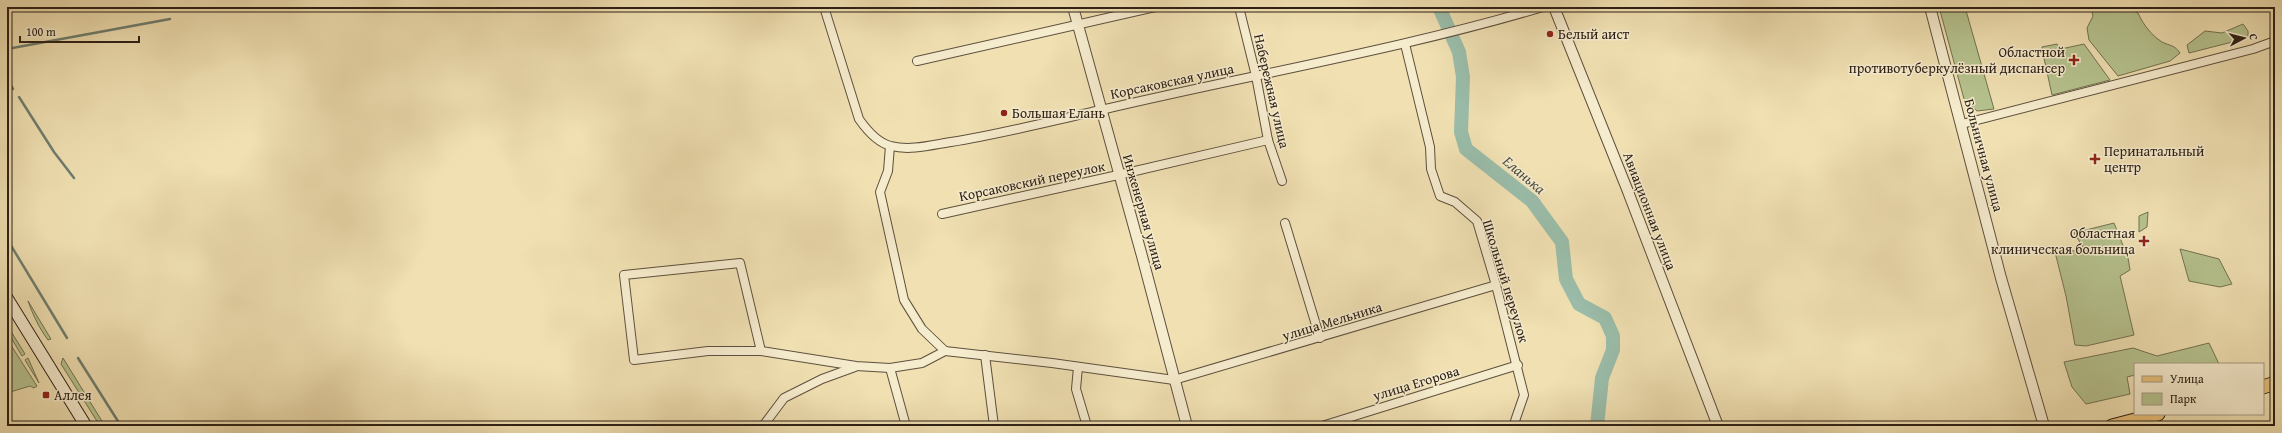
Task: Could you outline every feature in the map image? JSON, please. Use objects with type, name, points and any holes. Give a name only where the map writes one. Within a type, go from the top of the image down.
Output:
[{"type":"main road","points":[[7,298],[86,426]]},
{"type":"main road","points":[[2264,387],[2275,384]]},
{"type":"main road","points":[[2112,426],[2154,415]]},
{"type":"street","points":[[824,7],[859,119],[867,129],[890,146],[888,172],[880,192],[904,300],[922,330],[945,351]]},
{"type":"street","name":"Инженерная улица","points":[[1073,7],[1102,109],[1118,176],[1142,256],[1187,426]]},
{"type":"street","points":[[917,61],[1002,43],[1077,24],[1155,7]]},
{"type":"street","name":"Набережная улица","points":[[1239,7],[1256,76],[1268,140],[1282,181]]},
{"type":"street","name":"Корсаковская улица","points":[[890,146],[912,148],[1007,133],[1102,109],[1405,44],[1418,39],[1476,27],[1543,7]]},
{"type":"street","name":"Авиационная улица","points":[[1554,7],[1627,189],[1718,426]]},
{"type":"street","name":"Больничная улица","points":[[1930,7],[1962,124],[2001,278],[2044,426]]},
{"type":"street","points":[[1962,124],[2246,51],[2275,41]]},
{"type":"street","name":"Школьный переулок","points":[[1405,44],[1430,146],[1431,169],[1440,196],[1455,202],[1477,221],[1496,285],[1518,365],[1524,395],[1515,421],[1516,426]]},
{"type":"street","name":"Корсаковский переулок","points":[[942,214],[1118,176],[1268,140]]},
{"type":"street","points":[[1285,223],[1320,338]]},
{"type":"street","points":[[760,351],[740,263],[624,275],[634,360],[708,351],[760,351],[856,366],[890,368],[922,363],[945,351],[1174,380]]},
{"type":"street","name":"улица Мельника","points":[[1174,380],[1496,285]]},
{"type":"street","points":[[985,355],[994,426]]},
{"type":"street","name":"улица Егорова","points":[[1322,426],[1518,365]]},
{"type":"street","points":[[763,426],[784,398],[822,379],[856,366]]},
{"type":"street","points":[[1078,367],[1076,389],[1087,426]]},
{"type":"street","points":[[890,368],[906,426]]},
{"type":"green space","points":[[1939,7],[1965,7],[1994,109],[1977,111],[1964,99]]},
{"type":"green space","points":[[2078,7],[2126,7],[2138,13],[2154,36],[2162,42],[2174,47],[2180,53],[2170,61],[2118,76],[2089,40],[2087,28],[2093,16],[2091,8]]},
{"type":"green space","points":[[2243,24],[2248,31],[2248,38],[2189,53],[2187,45],[2205,31],[2222,33]]},
{"type":"green space","points":[[2057,44],[2061,49],[2084,44],[2110,80],[2052,95],[2042,47]]},
{"type":"green space","points":[[2148,212],[2147,227],[2139,232],[2139,216]]},
{"type":"green space","points":[[2114,223],[2128,258],[2130,270],[2120,276],[2134,335],[2086,346],[2075,345],[2066,296],[2055,252],[2085,250],[2074,233]]},
{"type":"green space","points":[[2180,249],[2219,259],[2232,284],[2220,287],[2189,281]]},
{"type":"green space","points":[[28,301],[51,339],[48,340],[42,331]]},
{"type":"green space","points":[[7,325],[25,354],[22,356],[7,331]]},
{"type":"green space","points":[[7,339],[37,386],[34,388],[30,386],[7,393]]},
{"type":"green space","points":[[2209,343],[2219,363],[2134,363],[2134,375],[2127,377],[2130,394],[2086,404],[2072,387],[2064,362],[2133,348],[2157,356]]},
{"type":"green space","points":[[28,358],[39,383],[25,360]]},
{"type":"green space","points":[[63,358],[105,426],[100,426],[61,364]]},
{"type":"waterway","name":"Еланька","points":[[1439,7],[1459,52],[1463,77],[1461,132],[1466,149],[1532,201],[1562,242],[1566,279],[1579,304],[1605,318],[1613,336],[1613,350],[1602,378],[1597,426]]},
{"type":"waterway","points":[[7,49],[170,19]]},
{"type":"waterway","points":[[7,79],[13,89]]},
{"type":"waterway","points":[[19,97],[54,152],[74,178]]},
{"type":"waterway","points":[[7,239],[67,338]]},
{"type":"waterway","points":[[78,358],[121,426]]},
{"type":"place","name":"Белый аист","points":[[1550,34]]},
{"type":"place","name":"Областной противотуберкулёзный диспансер","points":[[2074,60]]},
{"type":"place","name":"Большая Елань","points":[[1004,113]]},
{"type":"place","name":"Перинатальный центр","points":[[2095,159]]},
{"type":"place","name":"Областная клиническая больница","points":[[2144,241]]},
{"type":"place","name":"Аллея","points":[[46,395]]}]
